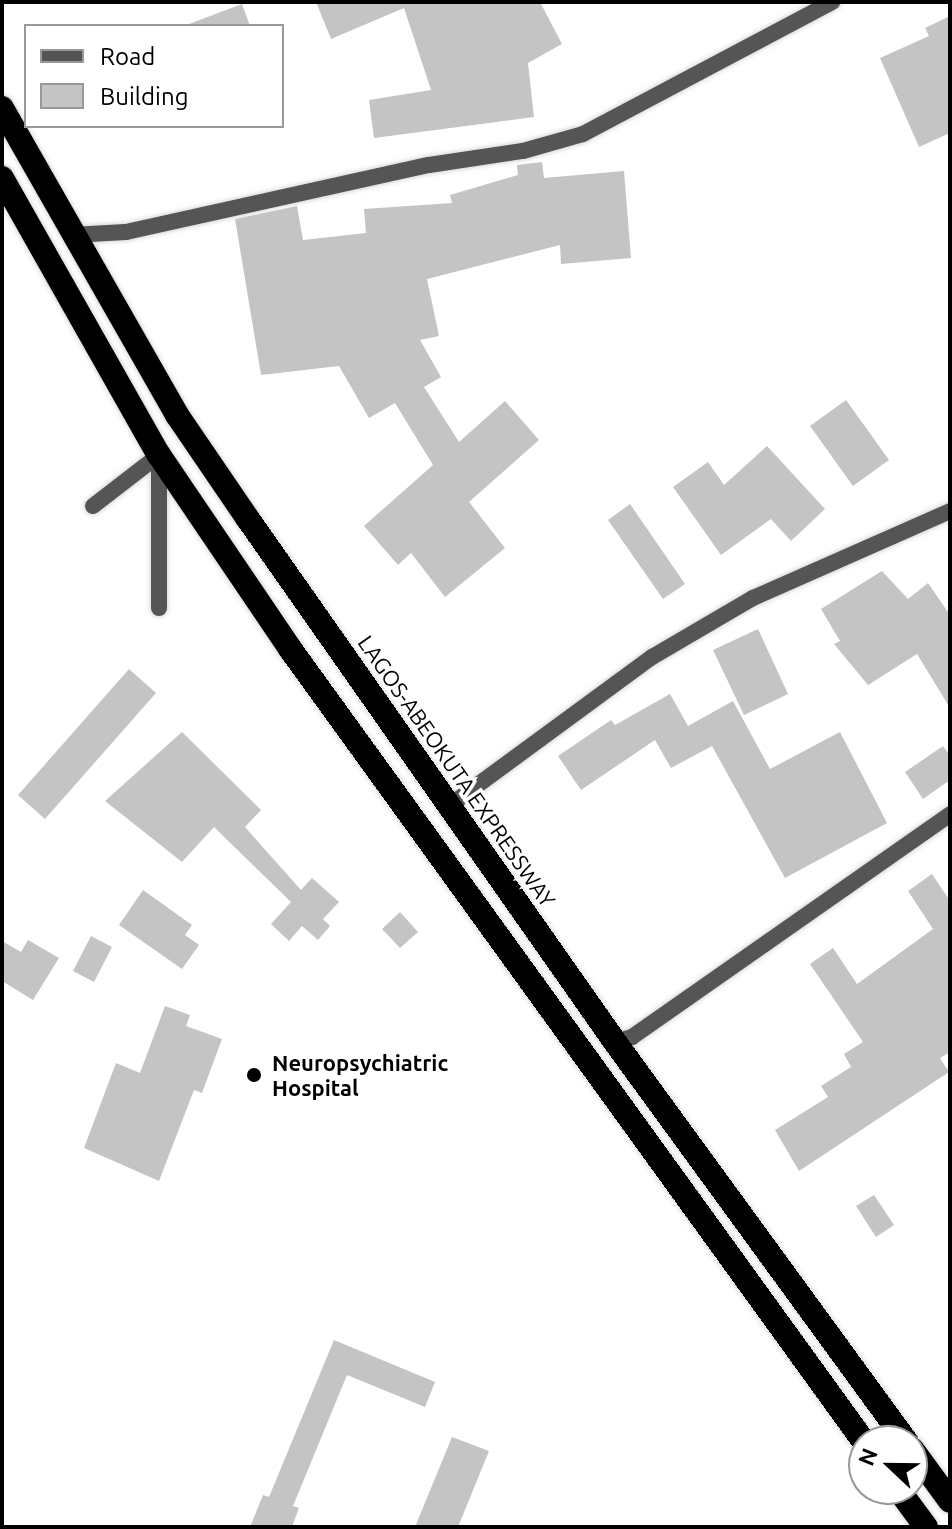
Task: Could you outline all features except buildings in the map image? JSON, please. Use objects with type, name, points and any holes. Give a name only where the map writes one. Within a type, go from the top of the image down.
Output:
[{"type":"highway","name":"LAGOS-ABEOKUTA EXPRESSWAY","points":[[2,108],[71,235],[177,415],[615,1042],[894,1425]]},
{"type":"highway","points":[[2,178],[159,455],[449,874],[852,1425]]},
{"type":"highway","points":[[928,1471],[950,1501]]},
{"type":"highway","points":[[910,1505],[926,1527]]},
{"type":"street","points":[[71,235],[126,232],[429,165],[523,151],[583,134],[832,2]]},
{"type":"street","points":[[93,506],[159,455]]},
{"type":"street","points":[[159,455],[159,608]]},
{"type":"street","points":[[449,806],[652,657],[753,598],[950,511]]},
{"type":"street","points":[[615,1042],[632,1037],[950,814]]},
{"type":"place","name":"Neuropsychiatric Hospital","points":[[254,1075]]}]
